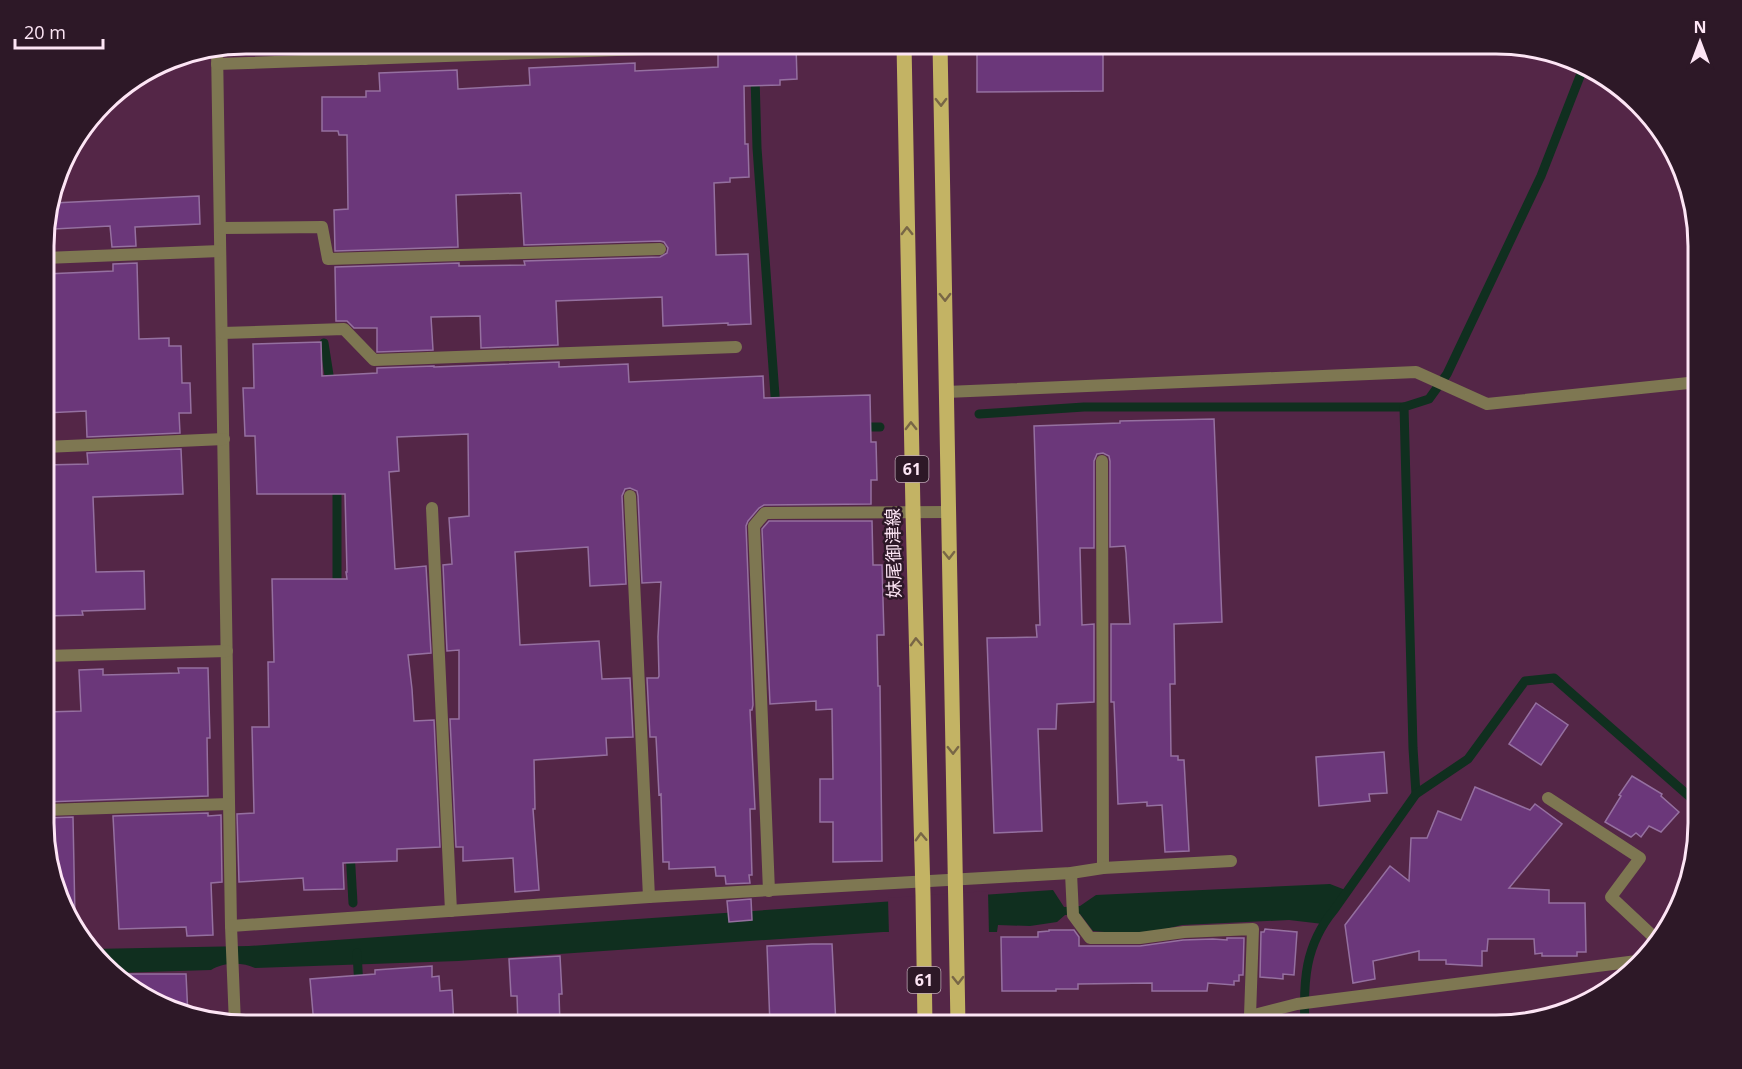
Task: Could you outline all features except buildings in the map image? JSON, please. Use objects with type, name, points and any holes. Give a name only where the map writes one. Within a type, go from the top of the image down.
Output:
[{"type":"main road","name":"妹尾御津線","points":[[904,54],[925,1015]]},
{"type":"main road","name":"61","points":[[940,54],[958,1015]]},
{"type":"street","points":[[365,54],[365,59]]},
{"type":"street","points":[[217,64],[506,54]]},
{"type":"street","points":[[217,57],[231,945],[234,1014]]},
{"type":"street","points":[[220,228],[322,227],[328,259],[660,249]]},
{"type":"street","points":[[54,258],[220,251]]},
{"type":"street","points":[[222,333],[344,329],[374,360],[736,347]]},
{"type":"street","points":[[946,392],[1416,372],[1487,404],[1688,382]]},
{"type":"street","points":[[54,447],[224,439]]},
{"type":"street","points":[[1102,461],[1103,868]]},
{"type":"street","points":[[630,496],[649,897]]},
{"type":"street","points":[[432,508],[451,911]]},
{"type":"street","points":[[769,891],[754,526],[765,513],[948,512]]},
{"type":"street","points":[[54,656],[227,651]]},
{"type":"street","points":[[1548,798],[1640,858],[1611,897],[1652,935]]},
{"type":"street","points":[[54,810],[229,804]]},
{"type":"street","points":[[231,926],[649,897],[956,886],[1103,868],[1231,861]]},
{"type":"street","points":[[1071,873],[1073,911],[1090,938],[1140,938],[1184,932],[1253,929],[1248,1015]]},
{"type":"street","points":[[1266,1015],[1303,1003],[1628,962]]},
{"type":"shaded area","points":[[1330,884],[1348,891],[1323,924],[1289,920],[1182,925],[1140,935],[1093,931],[1080,914],[1065,915],[1057,922],[1030,926],[998,925],[997,932],[883,932],[458,961],[255,968],[233,964],[221,965],[211,970],[126,973],[101,949],[249,946],[1053,890],[1064,907],[1080,906],[1096,895]]},
{"type":"pier","points":[[988,891],[989,935],[889,935],[888,898]]},
{"type":"waterway","points":[[754,54],[754,62]]},
{"type":"waterway","points":[[1416,794],[1404,407],[1429,399],[1447,374],[1541,176],[1581,75]]},
{"type":"waterway","points":[[755,76],[757,148],[776,409]]},
{"type":"waterway","points":[[324,343],[331,388]]},
{"type":"waterway","points":[[979,414],[1084,407],[1404,407]]},
{"type":"waterway","points":[[861,427],[880,427]]},
{"type":"waterway","points":[[337,482],[337,591]]},
{"type":"waterway","points":[[1305,1015],[1308,964],[1324,923],[1416,794],[1468,759],[1525,681],[1554,678],[1688,795]]},
{"type":"waterway","points":[[350,851],[353,903]]},
{"type":"waterway","points":[[357,953],[359,987]]}]
